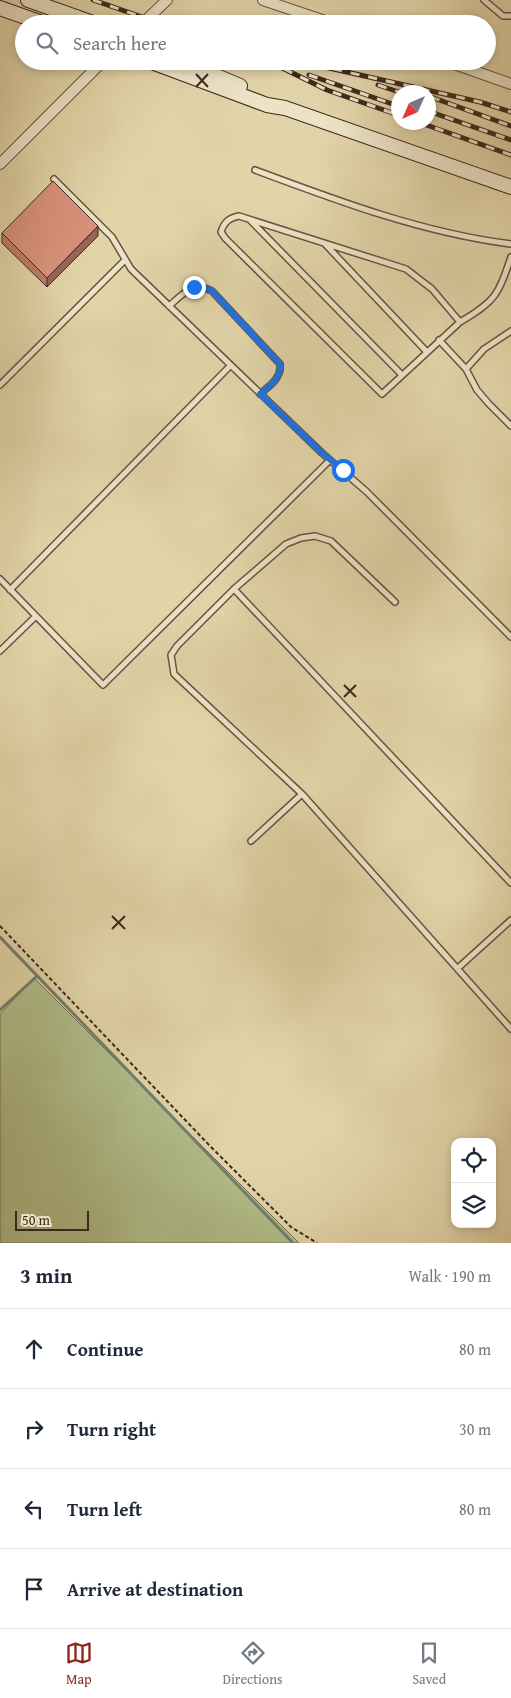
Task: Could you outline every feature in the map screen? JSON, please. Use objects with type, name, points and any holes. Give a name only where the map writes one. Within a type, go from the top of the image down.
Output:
[{"type":"main road","points":[[28,0],[70,15]]},
{"type":"main road","points":[[0,8],[20,15]]},
{"type":"main road","points":[[173,70],[267,105],[285,108],[511,187]]},
{"type":"main road","points":[[203,70],[270,98],[285,108]]},
{"type":"street","points":[[152,15],[168,0]]},
{"type":"street","points":[[263,0],[307,15]]},
{"type":"street","points":[[0,164],[93,70]]},
{"type":"street","points":[[471,70],[511,84]]},
{"type":"lane","points":[[484,0],[503,16],[511,16]]},
{"type":"lane","points":[[255,170],[357,207],[483,240],[511,244]]},
{"type":"lane","points":[[54,179],[112,237],[131,269],[230,366],[367,492],[511,636]]},
{"type":"lane","points":[[460,322],[432,289],[406,269],[239,216],[230,218],[223,225],[221,232],[382,394],[460,322],[489,304],[502,283],[511,257]]},
{"type":"lane","points":[[250,220],[402,375]]},
{"type":"lane","points":[[324,243],[427,352]]},
{"type":"lane","points":[[0,385],[125,260]]},
{"type":"lane","points":[[169,306],[194,287],[202,286],[212,291],[280,364],[281,371],[277,378],[260,394]]},
{"type":"lane","points":[[466,369],[484,349],[511,331]]},
{"type":"lane","points":[[439,340],[466,369],[477,390],[511,426]]},
{"type":"lane","points":[[10,590],[230,366]]},
{"type":"lane","points":[[0,579],[103,685],[330,460]]},
{"type":"lane","points":[[395,602],[331,541],[315,536],[301,538],[286,544],[234,589],[177,646],[172,655],[174,674],[302,794],[511,1029]]},
{"type":"lane","points":[[234,589],[511,884]]},
{"type":"lane","points":[[0,651],[36,616]]},
{"type":"lane","points":[[251,841],[302,794]]},
{"type":"lane","points":[[458,968],[511,920]]},
{"type":"path","points":[[0,926],[210,1146],[291,1227],[317,1243]]},
{"type":"green space","points":[[34,978],[299,1243],[0,1243],[0,1014]]},
{"type":"building","points":[[53,181],[98,226],[47,278],[2,233]]},
{"type":"waterway","points":[[0,937],[293,1243]]},
{"type":"waterway","points":[[0,1010],[37,976]]},
{"type":"railway","points":[[93,0],[136,15]]},
{"type":"railway","points":[[286,70],[327,90],[391,113]]},
{"type":"railway","points":[[338,70],[480,102],[511,112]]},
{"type":"railway","points":[[309,75],[391,104]]},
{"type":"railway","points":[[378,85],[391,89]]},
{"type":"railway","points":[[436,99],[511,126]]},
{"type":"railway","points":[[436,114],[511,140]]},
{"type":"railway","points":[[436,128],[511,155]]},
{"type":"route","points":[[194,287],[202,286],[212,291],[280,364],[281,371],[277,378],[260,394],[322,453],[343,470]]}]
